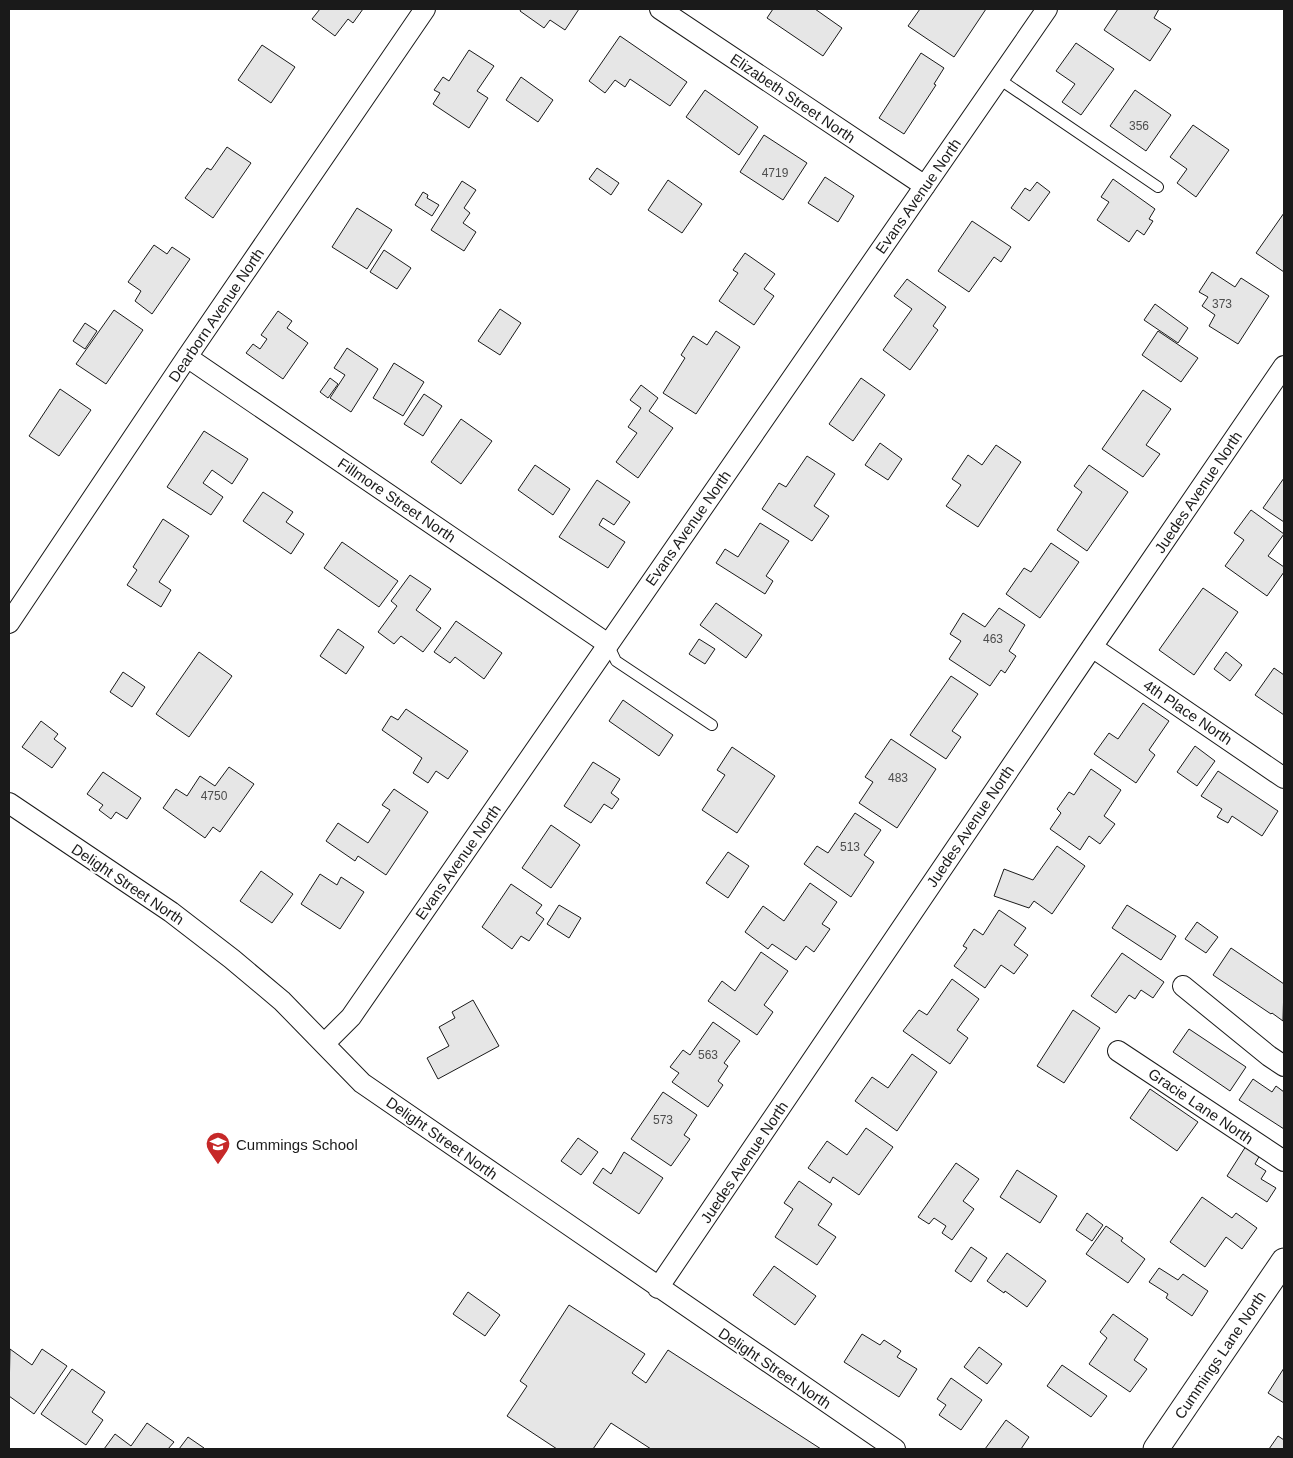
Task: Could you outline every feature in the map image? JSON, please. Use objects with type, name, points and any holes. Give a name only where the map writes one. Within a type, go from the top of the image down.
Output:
[{"type":"street","name":"Dearborn Avenue North","points":[[9,623],[187,357],[425,9]]},
{"type":"street","name":"Elizabeth Street North","points":[[660,9],[925,186]]},
{"type":"street","name":"Evans Avenue North","points":[[324,1044],[351,1017],[1047,9]]},
{"type":"street","name":"Fillmore Street North","points":[[187,357],[608,644]]},
{"type":"street","name":"Juedes Avenue North","points":[[658,1288],[1284,366]]},
{"type":"street","name":"4th Place North","points":[[1092,647],[1284,778]]},
{"type":"street","name":"Delight Street North","points":[[9,803],[171,912],[232,959],[282,1001],[362,1083],[895,1449]]},
{"type":"street","points":[[1183,986],[1268,1056],[1284,1066]]},
{"type":"street","name":"Gracie Lane North","points":[[1118,1051],[1284,1161]]},
{"type":"street","name":"Cummings Lane North","points":[[1156,1449],[1284,1261]]},
{"type":"lane","points":[[998,79],[1158,187]]},
{"type":"lane","points":[[608,644],[616,661],[712,725]]},
{"type":"building","points":[[320,9],[363,9],[353,23],[348,19],[335,36],[312,19]]},
{"type":"building","points":[[521,9],[579,9],[565,30],[550,20],[544,28],[520,11]]},
{"type":"building","points":[[773,9],[815,9],[842,28],[823,56],[767,18]]},
{"type":"building","points":[[920,9],[986,9],[954,57],[908,26]]},
{"type":"building","points":[[1118,9],[1159,9],[1154,18],[1171,29],[1150,61],[1104,30]]},
{"type":"building","points":[[620,36],[687,82],[670,106],[630,79],[625,87],[615,80],[605,93],[589,81]]},
{"type":"building","points":[[1076,43],[1114,69],[1081,115],[1062,102],[1075,84],[1056,71]]},
{"type":"building","points":[[262,45],[295,67],[271,103],[238,80]]},
{"type":"building","points":[[469,50],[494,66],[477,91],[488,98],[469,128],[433,104],[440,93],[434,90],[443,77],[449,81]]},
{"type":"building","points":[[921,53],[944,68],[934,84],[936,85],[904,134],[879,118]]},
{"type":"building","points":[[521,77],[553,100],[538,122],[506,100]]},
{"type":"building","points":[[705,90],[758,127],[739,155],[686,117]]},
{"type":"building","points":[[1135,90],[1171,115],[1146,151],[1110,126]]},
{"type":"building","points":[[1193,125],[1229,150],[1196,197],[1177,183],[1187,169],[1170,157]]},
{"type":"building","points":[[764,135],[807,163],[783,200],[740,172]]},
{"type":"building","points":[[227,147],[251,163],[213,218],[185,198],[207,168],[211,170]]},
{"type":"building","points":[[597,168],[619,183],[611,195],[589,179]]},
{"type":"building","points":[[825,177],[854,196],[838,222],[808,203]]},
{"type":"building","points":[[1113,179],[1155,209],[1149,219],[1153,221],[1144,235],[1137,230],[1129,242],[1097,220],[1109,202],[1101,197]]},
{"type":"building","points":[[668,180],[702,204],[682,233],[648,210]]},
{"type":"building","points":[[462,181],[476,190],[464,208],[470,213],[463,223],[476,232],[464,251],[431,230]]},
{"type":"building","points":[[1037,182],[1050,192],[1029,221],[1011,208],[1025,188],[1030,191]]},
{"type":"building","points":[[423,192],[428,195],[427,198],[439,205],[432,216],[415,205]]},
{"type":"building","points":[[357,208],[392,230],[367,269],[332,247]]},
{"type":"building","points":[[1284,213],[1284,272],[1256,253]]},
{"type":"building","points":[[972,221],[1011,247],[1001,262],[994,257],[969,292],[938,271]]},
{"type":"building","points":[[154,245],[167,254],[172,247],[190,259],[152,314],[135,301],[141,291],[128,282]]},
{"type":"building","points":[[384,250],[411,268],[397,289],[370,272]]},
{"type":"building","points":[[745,253],[775,274],[764,289],[774,296],[754,325],[719,301],[738,273],[733,270]]},
{"type":"building","points":[[1212,272],[1235,287],[1241,278],[1269,296],[1238,344],[1209,326],[1215,315],[1202,306],[1208,297],[1199,292]]},
{"type":"building","points":[[907,279],[946,307],[933,326],[938,330],[910,370],[883,350],[912,309],[894,296]]},
{"type":"building","points":[[1155,304],[1188,328],[1178,343],[1144,320]]},
{"type":"building","points":[[500,309],[521,323],[500,355],[478,341]]},
{"type":"building","points":[[114,310],[143,330],[106,384],[76,364]]},
{"type":"building","points":[[278,311],[292,321],[287,328],[308,343],[283,379],[246,353],[253,344],[260,349],[267,339],[261,335]]},
{"type":"building","points":[[85,323],[97,331],[85,349],[73,341]]},
{"type":"building","points":[[716,331],[740,347],[696,414],[663,393],[685,358],[681,355],[693,336],[707,345]]},
{"type":"building","points":[[1158,331],[1198,358],[1181,382],[1142,355]]},
{"type":"building","points":[[347,348],[378,369],[351,412],[330,398],[345,375],[334,368]]},
{"type":"building","points":[[394,363],[424,382],[403,416],[373,398]]},
{"type":"building","points":[[330,378],[338,384],[328,398],[320,392]]},
{"type":"building","points":[[861,378],[885,395],[853,441],[829,424]]},
{"type":"building","points":[[641,385],[658,398],[649,411],[673,428],[638,478],[616,462],[637,433],[628,427],[641,408],[630,400]]},
{"type":"building","points":[[60,389],[91,410],[59,456],[29,436]]},
{"type":"building","points":[[1143,390],[1171,409],[1146,445],[1160,454],[1143,477],[1102,449]]},
{"type":"building","points":[[424,394],[442,406],[423,436],[404,424]]},
{"type":"building","points":[[461,419],[492,441],[461,484],[431,462]]},
{"type":"building","points":[[204,431],[248,459],[232,484],[212,470],[203,483],[223,497],[211,515],[167,487]]},
{"type":"building","points":[[880,443],[902,459],[888,480],[865,465]]},
{"type":"building","points":[[996,445],[1021,462],[978,527],[946,506],[961,485],[952,479],[968,455],[982,465]]},
{"type":"building","points":[[807,456],[835,474],[814,506],[829,516],[812,541],[762,509],[779,483],[786,487]]},
{"type":"building","points":[[535,465],[570,489],[553,515],[518,490]]},
{"type":"building","points":[[1089,465],[1128,492],[1087,551],[1057,530],[1082,492],[1074,486]]},
{"type":"building","points":[[1284,478],[1284,522],[1263,508]]},
{"type":"building","points":[[597,480],[630,502],[614,525],[603,518],[599,525],[625,542],[608,568],[559,537]]},
{"type":"building","points":[[263,492],[293,512],[286,522],[304,534],[291,554],[243,521]]},
{"type":"building","points":[[1251,510],[1284,534],[1268,556],[1284,567],[1284,572],[1267,596],[1225,566],[1244,540],[1234,533]]},
{"type":"building","points":[[163,519],[189,536],[159,582],[171,590],[161,607],[127,585],[137,570],[133,567]]},
{"type":"building","points":[[760,523],[789,541],[766,576],[773,581],[765,594],[716,563],[725,549],[738,557]]},
{"type":"building","points":[[342,542],[398,581],[379,607],[324,568]]},
{"type":"building","points":[[1051,543],[1079,562],[1040,618],[1006,594],[1024,568],[1031,572]]},
{"type":"building","points":[[410,575],[431,589],[416,610],[441,628],[423,652],[401,636],[394,644],[378,632],[397,606],[391,601]]},
{"type":"building","points":[[1203,588],[1238,612],[1194,675],[1159,650]]},
{"type":"building","points":[[716,603],[762,635],[746,658],[700,625]]},
{"type":"building","points":[[999,608],[1025,625],[1009,651],[1016,656],[1005,673],[1001,670],[990,686],[949,659],[961,641],[950,634],[963,613],[985,627]]},
{"type":"building","points":[[456,621],[502,653],[484,679],[455,657],[450,663],[434,652]]},
{"type":"building","points":[[338,629],[364,647],[346,674],[320,656]]},
{"type":"building","points":[[699,639],[715,649],[705,664],[689,654]]},
{"type":"building","points":[[199,652],[232,676],[189,737],[156,714]]},
{"type":"building","points":[[1226,652],[1242,665],[1230,681],[1214,669]]},
{"type":"building","points":[[1274,668],[1284,675],[1284,715],[1255,695]]},
{"type":"building","points":[[123,672],[145,687],[132,707],[110,692]]},
{"type":"building","points":[[951,676],[978,694],[952,731],[961,737],[946,759],[910,735]]},
{"type":"building","points":[[623,700],[673,735],[659,756],[609,721]]},
{"type":"building","points":[[1143,703],[1169,721],[1149,750],[1155,755],[1136,783],[1094,754],[1109,733],[1118,739]]},
{"type":"building","points":[[406,709],[468,751],[448,779],[436,771],[428,783],[413,773],[422,758],[382,730],[391,716],[398,720]]},
{"type":"building","points":[[41,721],[58,734],[54,739],[66,748],[52,768],[22,747]]},
{"type":"building","points":[[891,739],[936,769],[897,828],[859,803],[873,782],[865,777]]},
{"type":"building","points":[[1195,746],[1215,761],[1197,786],[1177,772]]},
{"type":"building","points":[[732,747],[775,776],[737,833],[702,810],[725,775],[717,770]]},
{"type":"building","points":[[593,762],[620,779],[611,793],[619,799],[612,809],[604,804],[591,823],[564,806]]},
{"type":"building","points":[[229,767],[254,784],[220,832],[213,827],[205,838],[163,808],[176,789],[187,796],[200,776],[215,786]]},
{"type":"building","points":[[1091,769],[1121,790],[1104,816],[1115,824],[1100,844],[1089,836],[1080,850],[1050,829],[1061,813],[1057,809],[1069,792],[1074,795]]},
{"type":"building","points":[[1218,771],[1278,811],[1262,836],[1232,816],[1228,823],[1217,817],[1222,809],[1201,796]]},
{"type":"building","points":[[103,772],[141,798],[127,819],[116,812],[111,819],[99,810],[103,805],[87,794]]},
{"type":"building","points":[[394,789],[428,812],[386,875],[358,856],[355,861],[326,841],[338,823],[368,843],[390,810],[382,805]]},
{"type":"building","points":[[855,813],[881,830],[864,855],[874,862],[851,897],[804,864],[817,846],[828,853]]},
{"type":"building","points":[[551,825],[580,845],[551,888],[522,868]]},
{"type":"building","points":[[1057,846],[1085,866],[1052,914],[1034,901],[1029,908],[994,896],[1004,869],[1033,880]]},
{"type":"building","points":[[728,852],[749,866],[728,898],[706,883]]},
{"type":"building","points":[[261,871],[293,894],[272,923],[240,901]]},
{"type":"building","points":[[320,874],[337,885],[341,877],[364,892],[340,929],[301,904]]},
{"type":"building","points":[[810,883],[837,902],[822,924],[830,929],[814,952],[806,946],[796,960],[772,944],[768,949],[745,932],[763,906],[784,921]]},
{"type":"building","points":[[511,884],[542,905],[536,913],[544,919],[529,941],[521,936],[512,949],[482,927]]},
{"type":"building","points":[[559,905],[581,918],[569,938],[547,924]]},
{"type":"building","points":[[1127,905],[1176,936],[1161,960],[1112,928]]},
{"type":"building","points":[[999,910],[1026,928],[1014,945],[1028,955],[1014,974],[1001,965],[985,988],[954,966],[967,948],[963,946],[974,929],[983,935]]},
{"type":"building","points":[[1197,922],[1218,937],[1206,953],[1185,939]]},
{"type":"building","points":[[1231,948],[1284,984],[1283,1021],[1213,975]]},
{"type":"building","points":[[761,952],[788,971],[764,1005],[773,1012],[757,1035],[708,1001],[722,981],[735,991]]},
{"type":"building","points":[[1122,953],[1164,982],[1153,998],[1141,990],[1135,999],[1129,995],[1116,1013],[1091,996]]},
{"type":"building","points":[[952,979],[979,999],[957,1030],[968,1038],[950,1064],[903,1031],[919,1010],[927,1015]]},
{"type":"building","points":[[473,1000],[499,1046],[438,1079],[427,1058],[449,1046],[439,1027],[455,1018],[452,1012]]},
{"type":"building","points":[[1073,1010],[1100,1028],[1064,1083],[1037,1066]]},
{"type":"building","points":[[713,1022],[740,1041],[724,1063],[728,1066],[718,1081],[723,1085],[708,1107],[672,1082],[679,1073],[670,1067],[683,1050],[690,1055]]},
{"type":"building","points":[[1189,1029],[1246,1067],[1230,1091],[1173,1052]]},
{"type":"building","points":[[912,1054],[937,1072],[897,1131],[855,1101],[872,1077],[888,1088]]},
{"type":"building","points":[[1253,1079],[1272,1092],[1276,1086],[1284,1092],[1284,1129],[1239,1100]]},
{"type":"building","points":[[1150,1089],[1198,1122],[1177,1151],[1130,1118]]},
{"type":"building","points":[[663,1092],[697,1115],[684,1135],[690,1139],[671,1166],[631,1139]]},
{"type":"building","points":[[866,1128],[893,1147],[859,1195],[833,1177],[830,1183],[808,1168],[827,1141],[847,1155]]},
{"type":"building","points":[[578,1138],[598,1152],[581,1175],[561,1161]]},
{"type":"building","points":[[1246,1146],[1260,1155],[1255,1164],[1266,1171],[1261,1179],[1276,1188],[1267,1202],[1227,1176]]},
{"type":"building","points":[[624,1152],[663,1178],[639,1214],[593,1183],[603,1168],[611,1174]]},
{"type":"building","points":[[956,1163],[979,1179],[963,1201],[974,1209],[952,1240],[942,1233],[946,1226],[934,1218],[929,1224],[918,1217]]},
{"type":"building","points":[[1017,1170],[1057,1196],[1040,1223],[1000,1197]]},
{"type":"building","points":[[799,1181],[832,1204],[818,1225],[836,1237],[817,1265],[775,1237],[793,1209],[784,1203]]},
{"type":"building","points":[[1202,1197],[1232,1218],[1236,1213],[1257,1228],[1242,1249],[1226,1237],[1205,1267],[1170,1242]]},
{"type":"building","points":[[1087,1213],[1103,1225],[1092,1241],[1076,1230]]},
{"type":"building","points":[[1106,1226],[1123,1238],[1121,1241],[1145,1259],[1128,1283],[1086,1254]]},
{"type":"building","points":[[971,1247],[987,1258],[971,1282],[955,1271]]},
{"type":"building","points":[[1007,1253],[1046,1281],[1027,1307],[987,1281]]},
{"type":"building","points":[[774,1266],[816,1296],[795,1325],[753,1295]]},
{"type":"building","points":[[1159,1268],[1178,1280],[1183,1274],[1208,1291],[1192,1316],[1166,1298],[1168,1294],[1149,1282]]},
{"type":"building","points":[[468,1292],[500,1315],[485,1336],[453,1314]]},
{"type":"building","points":[[569,1305],[645,1354],[632,1373],[646,1383],[668,1350],[821,1449],[651,1449],[611,1423],[593,1449],[557,1449],[507,1416],[527,1386],[520,1381]]},
{"type":"building","points":[[1113,1314],[1148,1339],[1134,1360],[1147,1369],[1130,1392],[1089,1364],[1107,1338],[1100,1332]]},
{"type":"building","points":[[862,1334],[880,1345],[884,1340],[901,1351],[897,1357],[917,1369],[899,1397],[844,1362]]},
{"type":"building","points":[[979,1347],[1002,1364],[987,1384],[964,1367]]},
{"type":"building","points":[[10,1349],[32,1365],[42,1349],[67,1366],[34,1414],[9,1396]]},
{"type":"building","points":[[1062,1365],[1107,1396],[1091,1417],[1047,1386]]},
{"type":"building","points":[[1284,1368],[1284,1403],[1268,1393]]},
{"type":"building","points":[[72,1369],[105,1392],[92,1412],[103,1420],[86,1445],[41,1414]]},
{"type":"building","points":[[951,1378],[982,1400],[961,1430],[939,1415],[946,1405],[937,1399]]},
{"type":"building","points":[[1006,1420],[1029,1437],[1021,1449],[985,1449]]},
{"type":"building","points":[[147,1423],[174,1442],[168,1449],[104,1449],[115,1434],[131,1446]]},
{"type":"building","points":[[1278,1436],[1284,1440],[1284,1449],[1269,1449]]},
{"type":"building","points":[[188,1437],[204,1448],[179,1449]]},
{"type":"place","name":"Cummings School","points":[[218,1165]]}]
